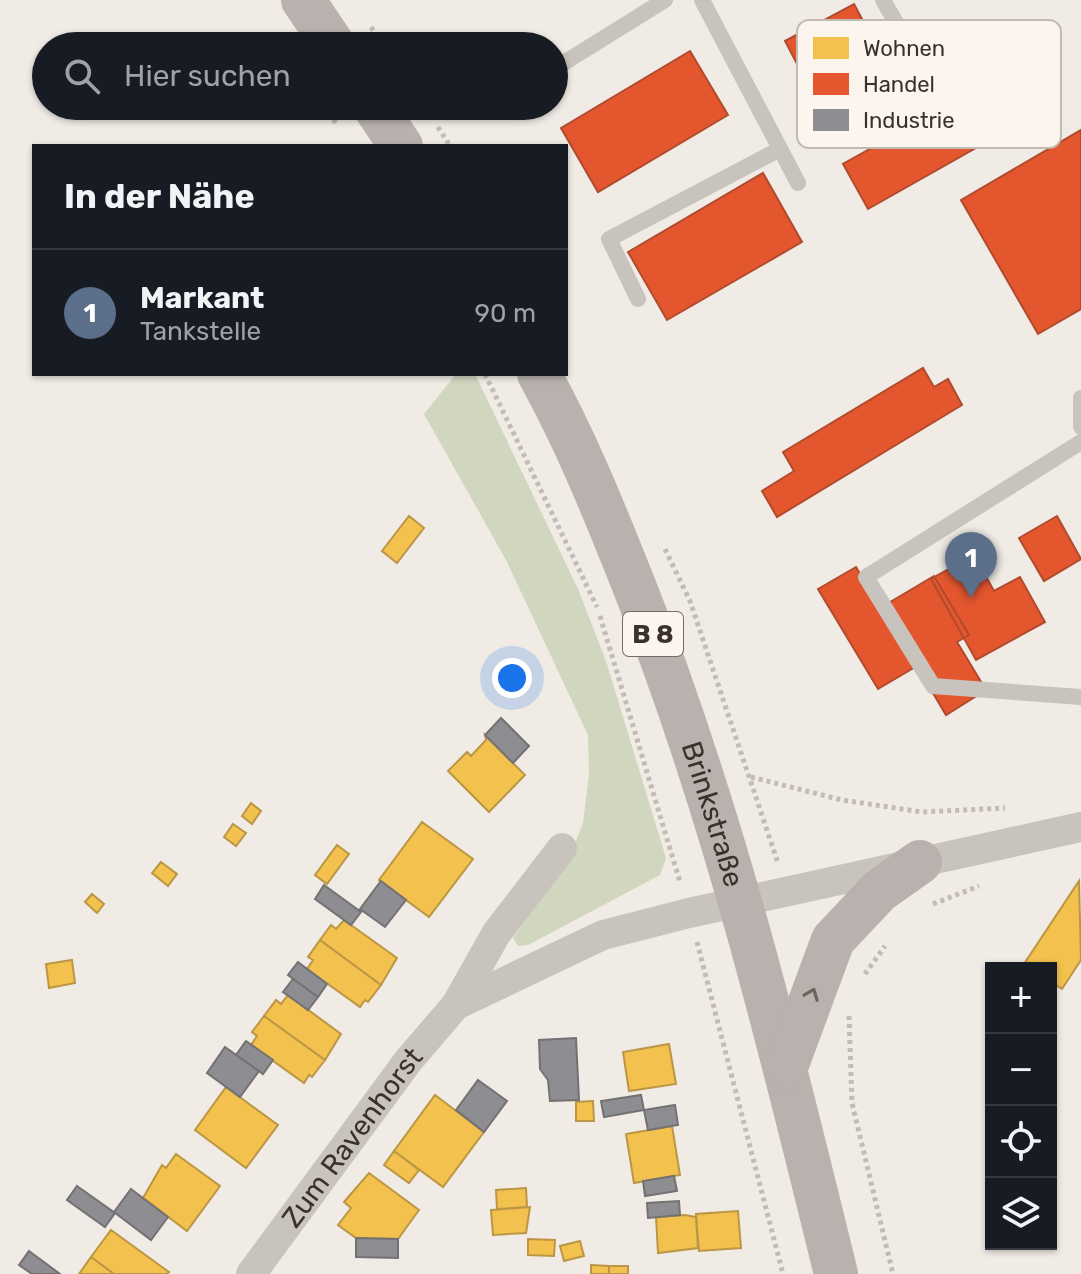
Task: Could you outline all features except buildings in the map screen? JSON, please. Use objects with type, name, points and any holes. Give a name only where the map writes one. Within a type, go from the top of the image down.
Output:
[{"type":"main road","points":[[303,0],[325,32]]},
{"type":"main road","points":[[383,120],[400,144]]},
{"type":"main road","name":"Brinkstraße","points":[[540,376],[617,542],[667,667],[709,790],[786,1067],[836,1274]]},
{"type":"main road","points":[[786,1067],[833,940],[879,891],[920,862]]},
{"type":"street","name":"Zum Ravenhorst","points":[[456,1005],[603,935],[689,913],[1081,827]]},
{"type":"street","name":"Zum Ravenhorst","points":[[251,1274],[408,1061],[456,1005],[496,934],[562,848]]},
{"type":"lane","points":[[568,60],[665,0]]},
{"type":"lane","points":[[702,0],[798,183]]},
{"type":"lane","points":[[883,0],[894,20]]},
{"type":"lane","points":[[638,299],[609,239],[780,149]]},
{"type":"lane","points":[[1081,398],[1081,427]]},
{"type":"lane","points":[[1081,442],[866,577],[933,686],[1081,697]]},
{"type":"path","points":[[486,376],[598,610],[689,913],[783,1274]]},
{"type":"path","points":[[657,806],[751,777],[842,800],[922,812],[1016,808]]},
{"type":"path","points":[[922,908],[990,883]]},
{"type":"path","points":[[857,984],[892,937]]},
{"type":"green space","points":[[454,376],[476,376],[578,589],[606,661],[666,858],[660,875],[528,945],[518,946],[513,938],[568,860],[583,823],[589,775],[588,735],[506,560],[424,414]]},
{"type":"place","name":"Markant","points":[[971,598]]}]
